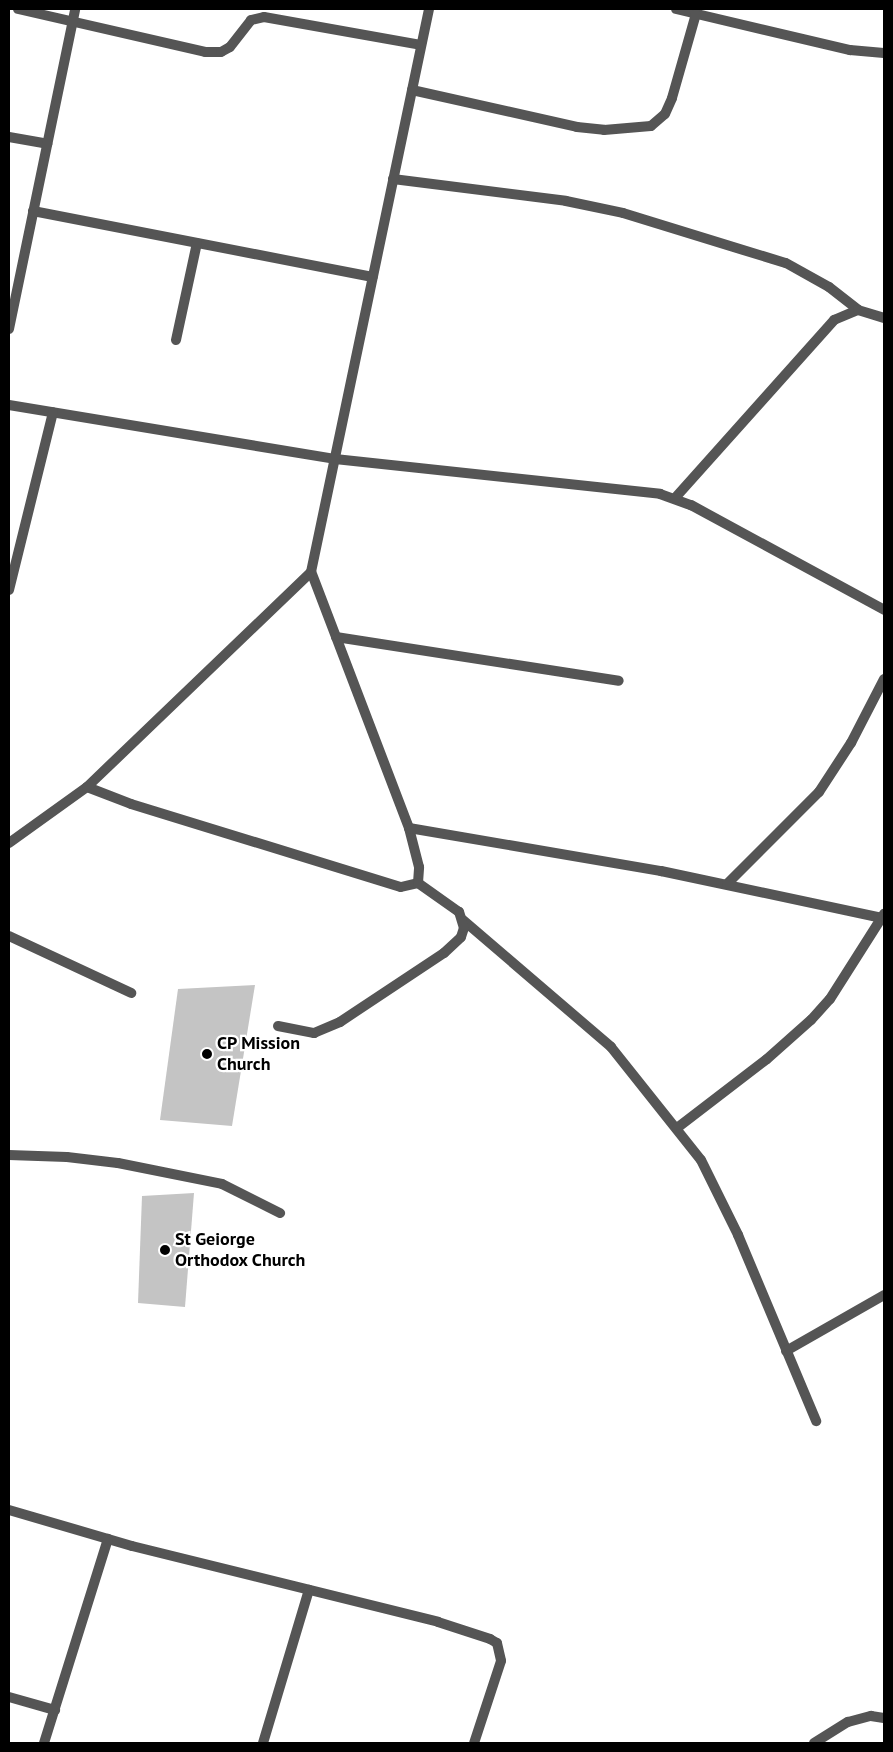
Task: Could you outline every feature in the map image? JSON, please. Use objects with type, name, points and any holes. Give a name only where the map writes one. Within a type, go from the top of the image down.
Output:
[{"type":"street","points":[[18,9],[205,52],[221,52],[230,47],[251,20],[264,17],[421,45]]},
{"type":"street","points":[[9,329],[75,9]]},
{"type":"street","points":[[418,883],[419,867],[409,828],[311,572],[429,9]]},
{"type":"street","points":[[676,9],[850,50],[884,53]]},
{"type":"street","points":[[412,90],[577,127],[604,130],[651,126],[665,114],[672,98],[696,14]]},
{"type":"street","points":[[9,138],[47,144]]},
{"type":"street","points":[[393,179],[566,201],[623,213],[786,263],[829,287],[858,310],[884,318]]},
{"type":"street","points":[[33,211],[373,277]]},
{"type":"street","points":[[176,340],[197,243]]},
{"type":"street","points":[[675,498],[834,320],[858,310]]},
{"type":"street","points":[[9,405],[335,459],[675,498],[884,610]]},
{"type":"street","points":[[9,590],[53,412]]},
{"type":"street","points":[[9,843],[87,787],[311,572]]},
{"type":"street","points":[[336,637],[619,680]]},
{"type":"street","points":[[727,884],[819,792],[851,743],[884,678]]},
{"type":"street","points":[[87,787],[140,807],[401,887],[418,883],[452,906],[463,920],[604,1040],[701,1160],[738,1235],[816,1421]]},
{"type":"street","points":[[409,828],[727,884],[883,916],[830,999],[811,1020],[768,1059],[677,1128]]},
{"type":"street","points":[[278,1026],[314,1033],[340,1022],[444,952],[461,936],[463,920]]},
{"type":"street","points":[[9,936],[131,992]]},
{"type":"street","points":[[9,1155],[67,1157],[118,1163],[222,1184],[280,1213]]},
{"type":"street","points":[[786,1351],[884,1295]]},
{"type":"street","points":[[9,1510],[108,1539],[438,1622],[497,1642],[501,1661],[474,1743]]},
{"type":"street","points":[[44,1743],[108,1539]]},
{"type":"street","points":[[263,1743],[309,1590]]},
{"type":"street","points":[[9,1697],[55,1710]]},
{"type":"street","points":[[814,1743],[848,1722],[871,1716],[884,1718]]},
{"type":"building","name":"CP Mission Church","points":[[255,985],[232,1126],[160,1120],[178,989]]},
{"type":"building","name":"St Geiorge Orthodox Church","points":[[194,1193],[185,1307],[138,1303],[142,1196]]},
{"type":"place","name":"CP Mission Church","points":[[207,1054]]},
{"type":"place","name":"St Geiorge Orthodox Church","points":[[165,1250]]}]
